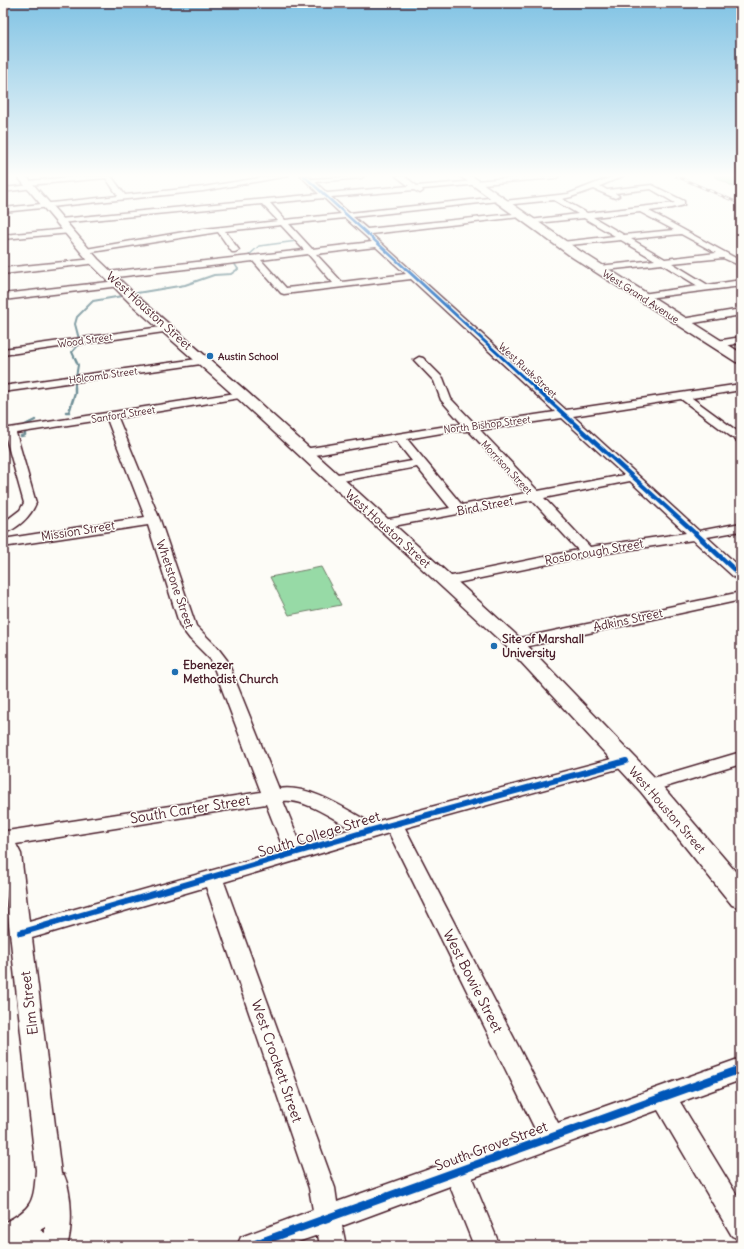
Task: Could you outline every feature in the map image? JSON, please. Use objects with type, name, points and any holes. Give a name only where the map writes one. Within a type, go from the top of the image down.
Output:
[{"type":"highway","name":"West Grand Avenue","points":[[548,234],[642,297],[741,359]]},
{"type":"main road","name":"West Houston Street","points":[[71,234],[113,280],[515,644],[649,786],[741,897]]},
{"type":"street","points":[[3,237],[18,234]]},
{"type":"street","points":[[3,271],[90,256],[179,234]]},
{"type":"street","points":[[224,234],[235,250]]},
{"type":"street","points":[[294,234],[340,284]]},
{"type":"street","name":"West Rusk Street","points":[[367,234],[741,576]]},
{"type":"street","points":[[617,234],[707,288]]},
{"type":"street","points":[[562,244],[659,234]]},
{"type":"street","points":[[685,234],[741,264]]},
{"type":"street","points":[[3,297],[255,258],[378,244]]},
{"type":"street","points":[[599,269],[724,255]]},
{"type":"street","points":[[255,258],[284,291],[413,276]]},
{"type":"street","points":[[642,297],[741,283]]},
{"type":"street","points":[[682,322],[741,312]]},
{"type":"street","name":"Wood Street","points":[[3,352],[168,329]]},
{"type":"street","points":[[717,344],[741,340]]},
{"type":"street","name":"Morrison Street","points":[[419,360],[439,380],[446,400],[587,552]]},
{"type":"street","name":"Holcomb Street","points":[[3,389],[204,361]]},
{"type":"street","name":"North Bishop Street","points":[[304,453],[453,428],[472,428],[741,387]]},
{"type":"street","name":"Sanford Street","points":[[6,432],[242,396]]},
{"type":"street","points":[[684,396],[741,439]]},
{"type":"street","name":"Whetstone Street","points":[[111,415],[153,520],[188,626],[194,636],[213,651],[219,660],[295,854]]},
{"type":"street","points":[[3,529],[26,512],[30,503],[6,432]]},
{"type":"street","points":[[399,437],[459,510]]},
{"type":"street","points":[[332,479],[421,463]]},
{"type":"street","name":"Bird Street","points":[[383,524],[634,477]]},
{"type":"street","name":"Mission Street","points":[[3,543],[153,520]]},
{"type":"street","name":"Rosborough Street","points":[[447,582],[587,552],[741,527]]},
{"type":"street","name":"Adkins Street","points":[[515,644],[741,596]]},
{"type":"street","points":[[649,786],[741,758]]},
{"type":"street","name":"South College Street","points":[[20,933],[214,878],[369,831],[626,761]]},
{"type":"street","name":"South Carter Street","points":[[3,838],[288,794],[312,800],[369,831]]},
{"type":"street","name":"West Bowie Street","points":[[394,824],[552,1137]]},
{"type":"street","name":"Elm Street","points":[[3,838],[10,854],[49,1170],[47,1198],[40,1213],[29,1224],[4,1235]]},
{"type":"street","name":"West Crockett Street","points":[[214,878],[322,1188],[333,1246]]},
{"type":"street","name":"South Grove Street","points":[[250,1246],[741,1069]]},
{"type":"street","points":[[664,1097],[741,1228]]},
{"type":"street","name":"Elm Street","points":[[49,1170],[55,1184],[58,1233],[54,1246]]},
{"type":"street","points":[[457,1171],[487,1246]]},
{"type":"street","points":[[4,1235],[30,1239],[41,1246]]},
{"type":"green space","points":[[321,567],[341,605],[289,615],[270,577]]},
{"type":"waterway","points":[[299,234],[303,240]]},
{"type":"waterway","points":[[247,257],[259,246],[297,241]]},
{"type":"waterway","points":[[236,262],[234,263],[238,269]]},
{"type":"waterway","points":[[137,293],[185,285],[214,275],[231,274],[238,269]]},
{"type":"waterway","points":[[79,339],[75,324],[77,317],[93,301],[122,296]]},
{"type":"waterway","points":[[76,377],[78,365],[72,352],[81,342]]},
{"type":"waterway","points":[[66,412],[69,412],[75,393],[75,381]]},
{"type":"waterway","points":[[25,425],[35,420]]},
{"type":"waterway","points":[[21,436],[25,435],[25,433]]},
{"type":"cycle path","points":[[368,234],[741,576]]},
{"type":"cycle path","points":[[20,933],[295,854],[369,831],[626,761]]},
{"type":"cycle path","points":[[250,1246],[741,1069]]},
{"type":"place","name":"Austin School","points":[[210,356]]},
{"type":"place","name":"Site of Marshall University","points":[[494,646]]},
{"type":"place","name":"Ebenezer Methodist Church","points":[[175,672]]}]
